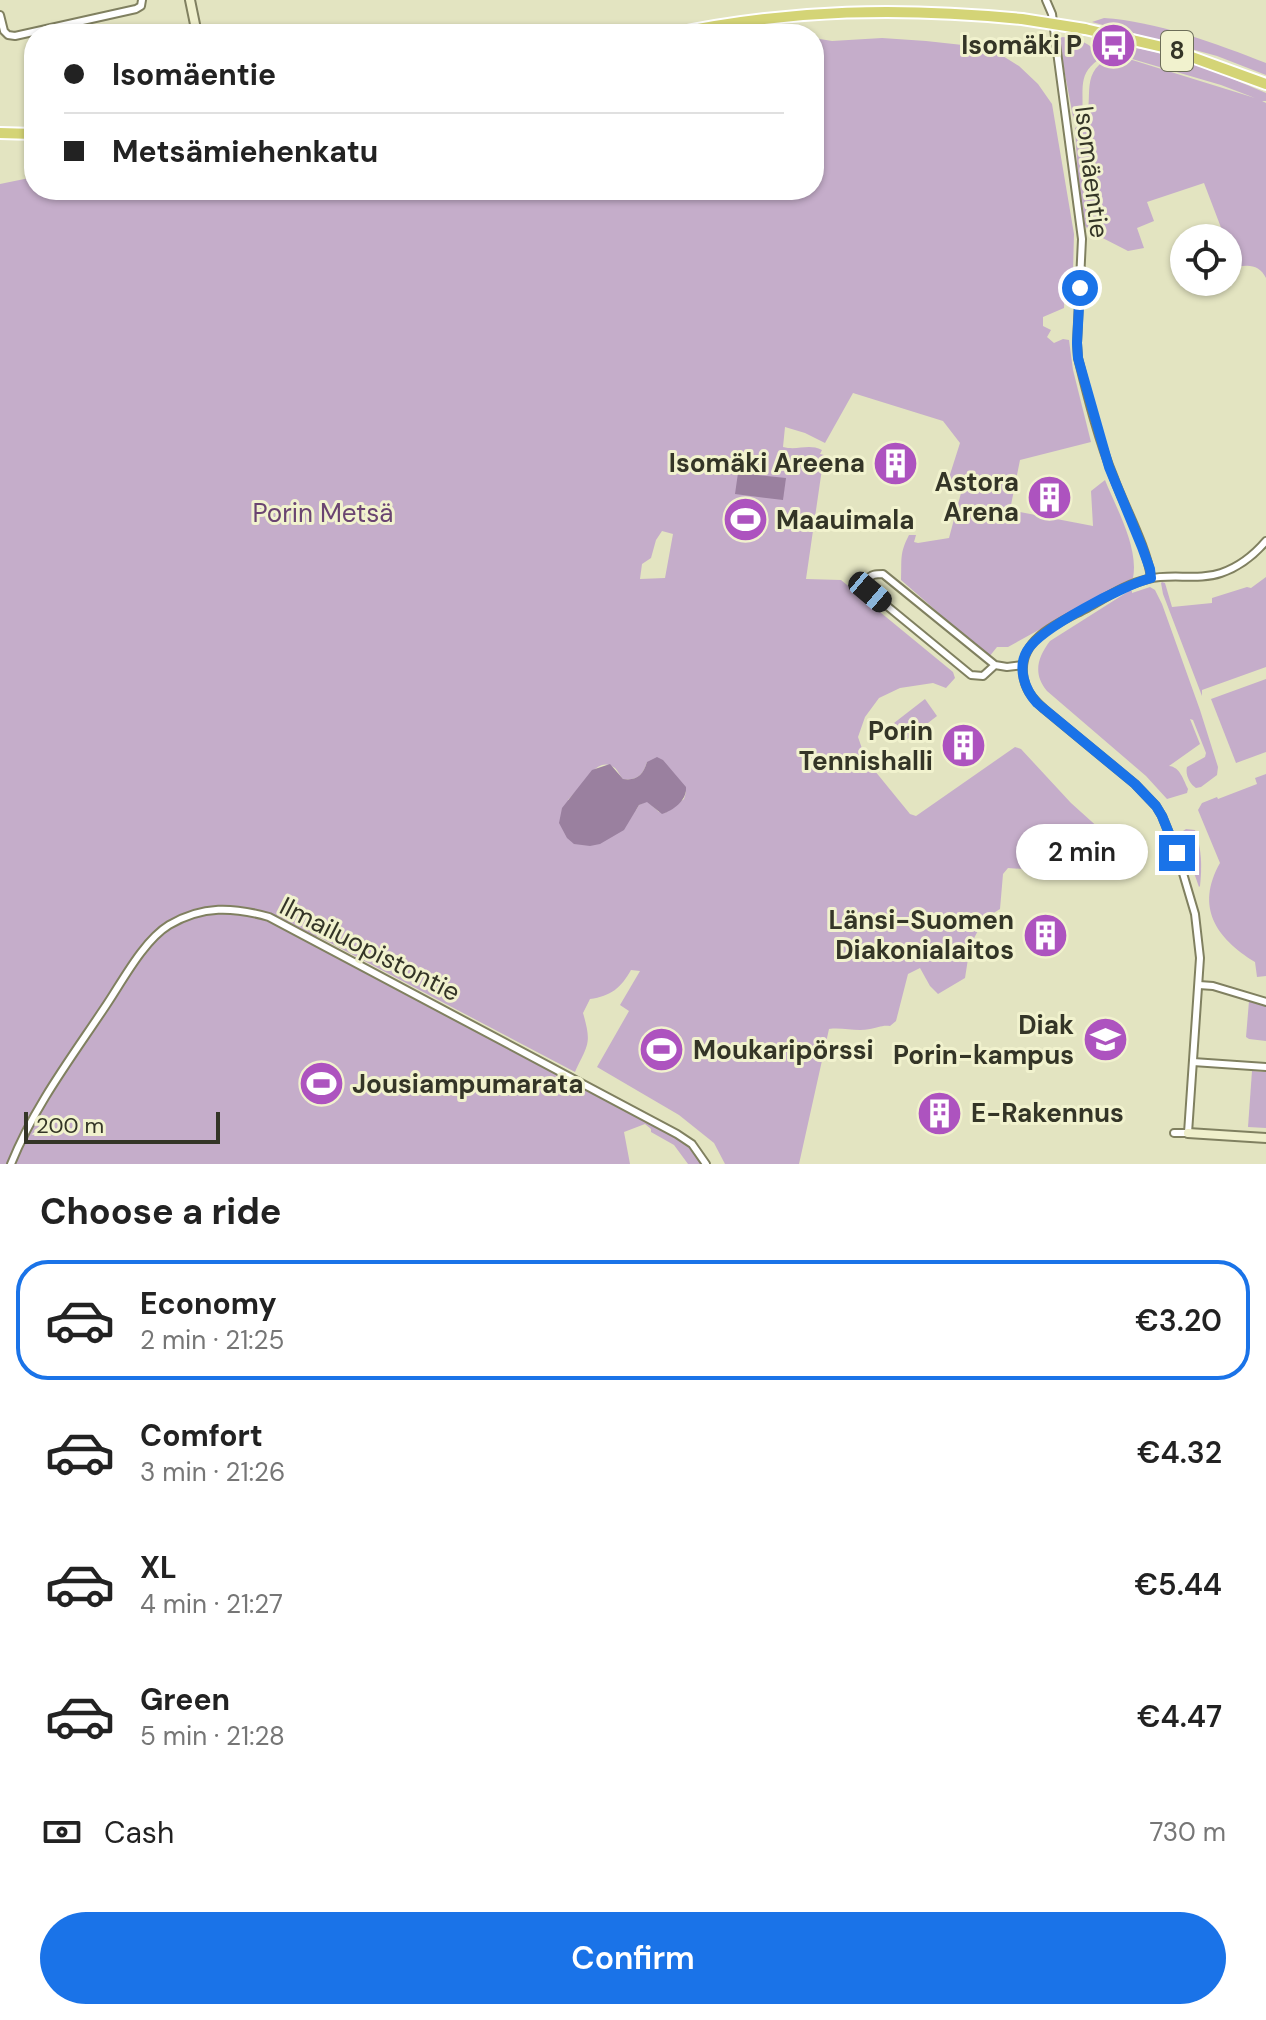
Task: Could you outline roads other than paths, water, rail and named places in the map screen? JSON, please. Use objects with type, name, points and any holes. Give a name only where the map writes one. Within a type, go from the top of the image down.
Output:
[{"type":"highway","name":"8","points":[[724,24],[813,13],[900,11],[1022,19],[1085,29],[1167,48],[1266,84]]},
{"type":"highway","points":[[0,133],[24,134]]},
{"type":"main road","points":[[190,0],[195,24]]},
{"type":"main road","points":[[1188,1133],[1266,1138]]},
{"type":"street","points":[[69,24],[136,9],[141,6],[142,0]]},
{"type":"street","name":"Isomäentie","points":[[1046,0],[1052,14],[1082,239],[1078,358],[1109,467],[1142,547],[1151,578]]},
{"type":"street","points":[[0,15],[8,35],[24,34]]},
{"type":"street","points":[[1174,1133],[1188,1133],[1200,958],[1195,914],[1177,853],[1156,806],[1135,784],[1030,695],[1023,665],[1027,650],[1038,637],[1123,588],[1151,578],[1202,577],[1220,573],[1250,557],[1266,541]]},
{"type":"street","points":[[995,665],[983,676],[971,675],[870,592],[867,580],[873,575],[883,574],[995,665],[1023,665]]},
{"type":"street","name":"Ilmailuopistontie","points":[[11,1164],[30,1122],[51,1087],[153,939],[185,917],[228,909],[269,917],[580,1081],[677,1134],[692,1144],[706,1164]]},
{"type":"street","points":[[1199,985],[1213,986],[1266,1002]]},
{"type":"street","points":[[1193,1062],[1266,1067]]},
{"type":"place","name":"Isomäki P","points":[[1113,45]]},
{"type":"place","name":"Isomäki Areena","points":[[896,463]]},
{"type":"place","name":"Astora Arena","points":[[1050,497]]},
{"type":"place","name":"Maauimala","points":[[745,520]]},
{"type":"place","name":"Porin Tennishalli","points":[[964,746]]},
{"type":"place","name":"Länsi-Suomen Diakonialaitos","points":[[1045,935]]},
{"type":"place","name":"Diak Porin-kampus","points":[[1105,1040]]},
{"type":"place","name":"Moukaripörssi","points":[[662,1050]]},
{"type":"place","name":"Jousiampumarata","points":[[321,1084]]},
{"type":"place","name":"E-Rakennus","points":[[940,1113]]},
{"type":"park label","name":"Porin Metsä","points":[[323,513]]}]
